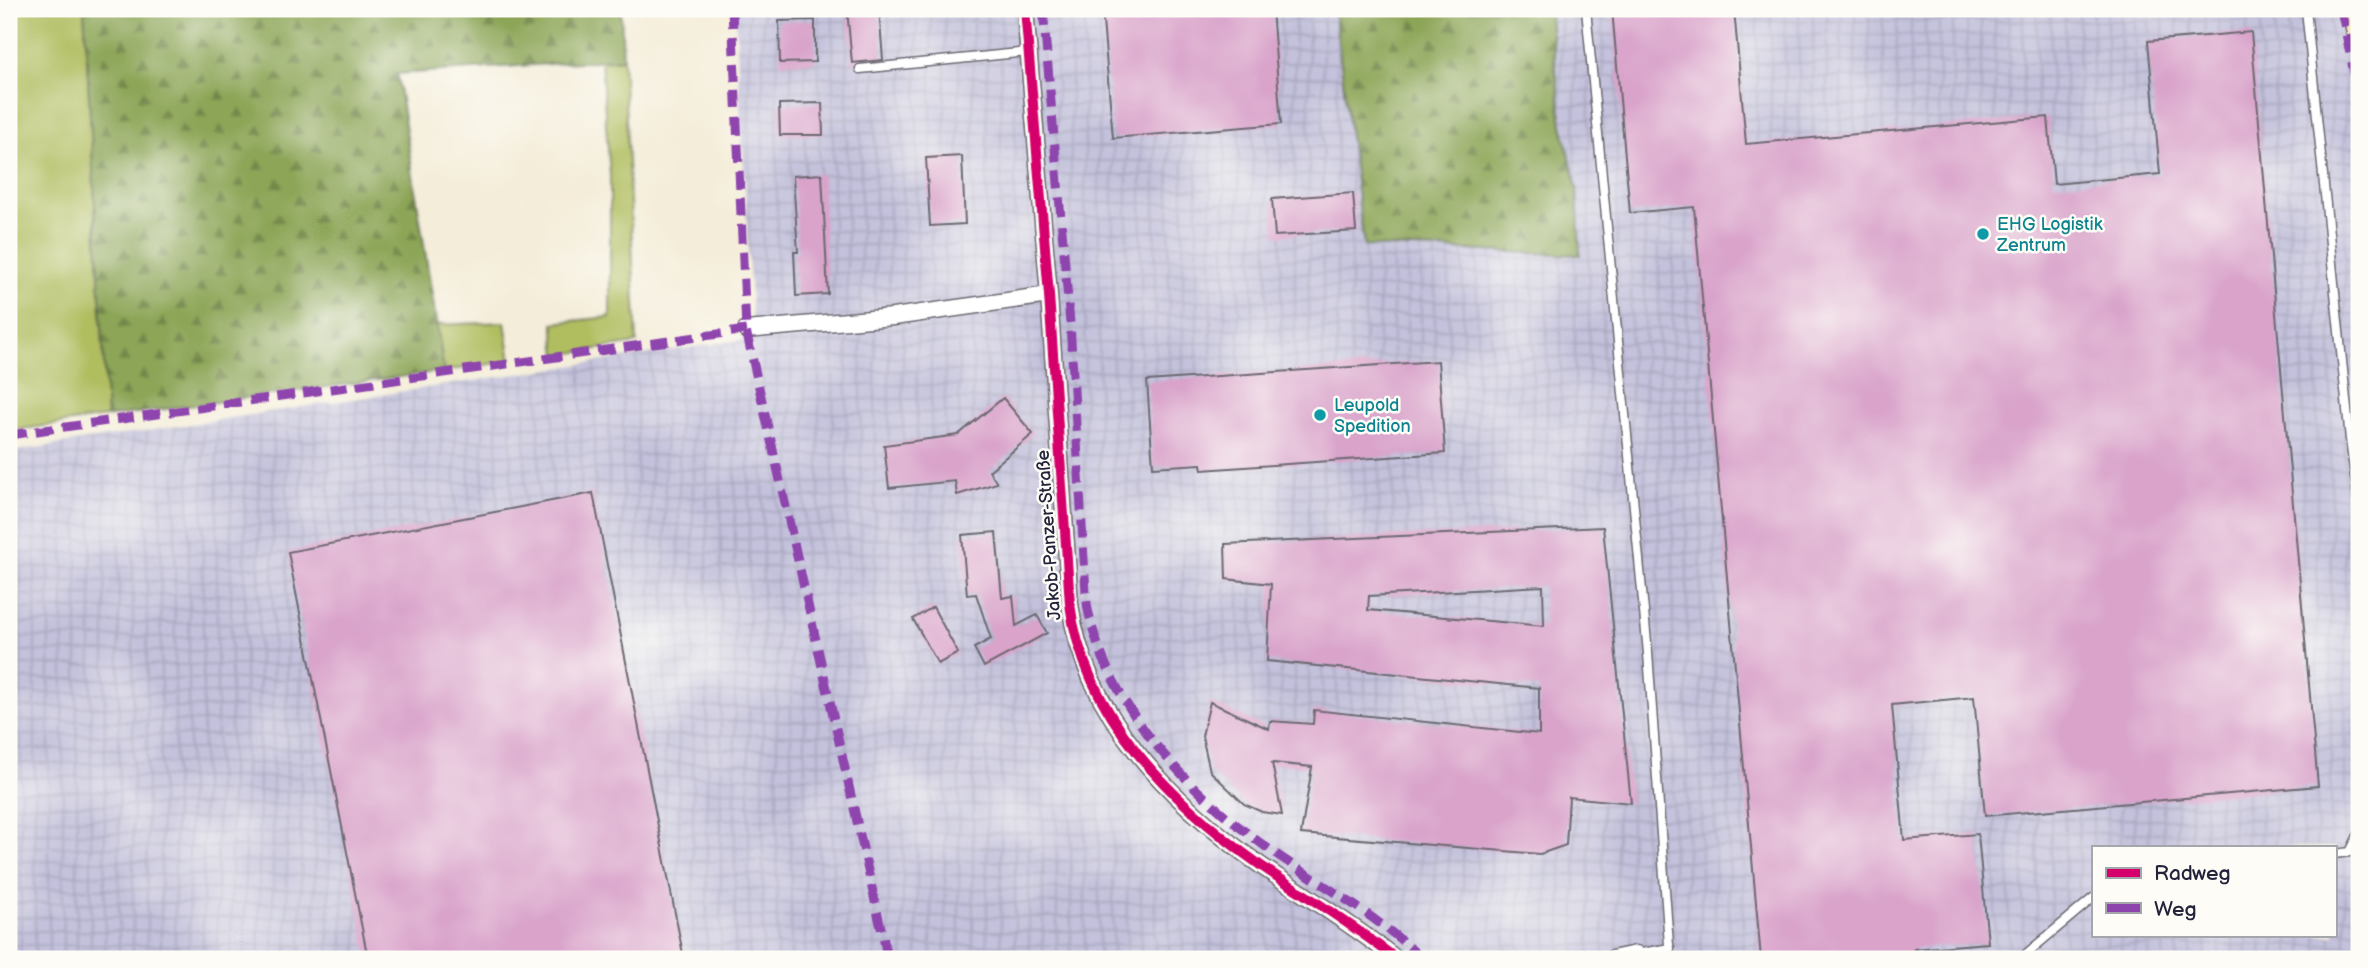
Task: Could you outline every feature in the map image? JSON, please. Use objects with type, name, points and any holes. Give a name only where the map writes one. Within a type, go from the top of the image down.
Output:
[{"type":"main road","points":[[2354,9],[2359,36]]},
{"type":"street","name":"Jakob-Panzer-Straße","points":[[1025,9],[1070,604],[1079,651],[1115,723],[1146,764],[1182,802],[1260,865],[1325,907],[1396,959]]},
{"type":"street","points":[[746,330],[893,317],[1048,295]]},
{"type":"street","points":[[1612,959],[1636,954]]},
{"type":"lane","points":[[1586,9],[1648,653],[1670,959]]},
{"type":"lane","points":[[2306,9],[2359,507]]},
{"type":"lane","points":[[860,69],[1028,52]]},
{"type":"lane","points":[[2350,439],[2359,436]]},
{"type":"lane","points":[[2336,854],[2350,852],[2359,834]]},
{"type":"lane","points":[[2020,959],[2092,899]]},
{"type":"lane","points":[[1636,954],[1670,948]]},
{"type":"shaded area","points":[[735,9],[2359,9],[2359,959],[1647,959],[1647,952],[1609,959],[9,959],[9,452],[753,338]]},
{"type":"green space","points":[[9,9],[84,9],[107,417],[9,431]]},
{"type":"green space","points":[[84,9],[621,9],[623,59],[397,74],[444,371],[107,417]]},
{"type":"green space","points":[[1334,9],[1549,9],[1562,125],[1577,188],[1580,255],[1364,246]]},
{"type":"green space","points":[[623,59],[637,343],[557,355],[553,323],[610,317],[610,175],[601,61]]},
{"type":"green space","points":[[505,322],[511,361],[444,371],[437,325]]},
{"type":"building","points":[[847,9],[879,9],[883,60],[852,63]]},
{"type":"building","points":[[1102,9],[1272,9],[1281,124],[1113,138]]},
{"type":"building","points":[[1612,9],[1734,9],[1746,144],[2048,117],[2054,184],[2160,174],[2148,41],[2251,32],[2318,786],[1985,816],[1974,697],[1892,705],[1904,840],[1978,834],[1988,943],[1914,949],[1915,959],[1761,959],[1694,207],[1630,213]]},
{"type":"building","points":[[815,20],[815,62],[780,63],[779,21]]},
{"type":"building","points":[[822,103],[823,135],[780,135],[779,104]]},
{"type":"building","points":[[962,156],[965,224],[930,226],[926,158]]},
{"type":"building","points":[[822,174],[828,294],[796,296],[794,252],[798,252],[793,176]]},
{"type":"building","points":[[1353,193],[1356,231],[1275,236],[1272,199]]},
{"type":"building","name":"Leupold Spedition","points":[[1438,361],[1445,453],[1202,470],[1201,464],[1153,467],[1147,381]]},
{"type":"building","points":[[1003,398],[1033,434],[989,471],[997,483],[957,495],[955,481],[889,488],[884,445],[958,435]]},
{"type":"building","points":[[593,493],[684,959],[368,959],[288,552]]},
{"type":"building","points":[[1603,527],[1631,803],[1569,797],[1566,845],[1540,854],[1301,834],[1312,767],[1272,763],[1282,815],[1262,812],[1244,804],[1210,771],[1202,736],[1210,702],[1269,729],[1270,721],[1313,724],[1314,710],[1539,734],[1539,688],[1267,661],[1271,584],[1226,579],[1225,544]],"holes":[[[1543,586],[1544,626],[1368,610],[1369,596]]]},
{"type":"building","points":[[996,532],[1002,598],[1013,596],[1016,626],[1037,615],[1047,633],[984,667],[974,648],[991,639],[976,594],[967,595],[962,535]]},
{"type":"building","points":[[933,607],[958,653],[938,664],[913,619]]},
{"type":"marked path","points":[[732,9],[746,330],[888,959]]},
{"type":"marked path","points":[[1043,9],[1070,323],[1086,597],[1101,652],[1135,717],[1158,747],[1210,802],[1266,847],[1386,928],[1422,959]]},
{"type":"marked path","points":[[2341,9],[2359,98]]},
{"type":"marked path","points":[[9,435],[746,330]]},
{"type":"cycle path","points":[[1025,9],[1049,295],[1070,604],[1079,645],[1093,683],[1113,719],[1137,753],[1195,814],[1260,865],[1396,959]]},
{"type":"place","name":"EHG Logistik Zentrum","points":[[1983,234]]},
{"type":"place","name":"Leupold Spedition","points":[[1320,415]]}]
